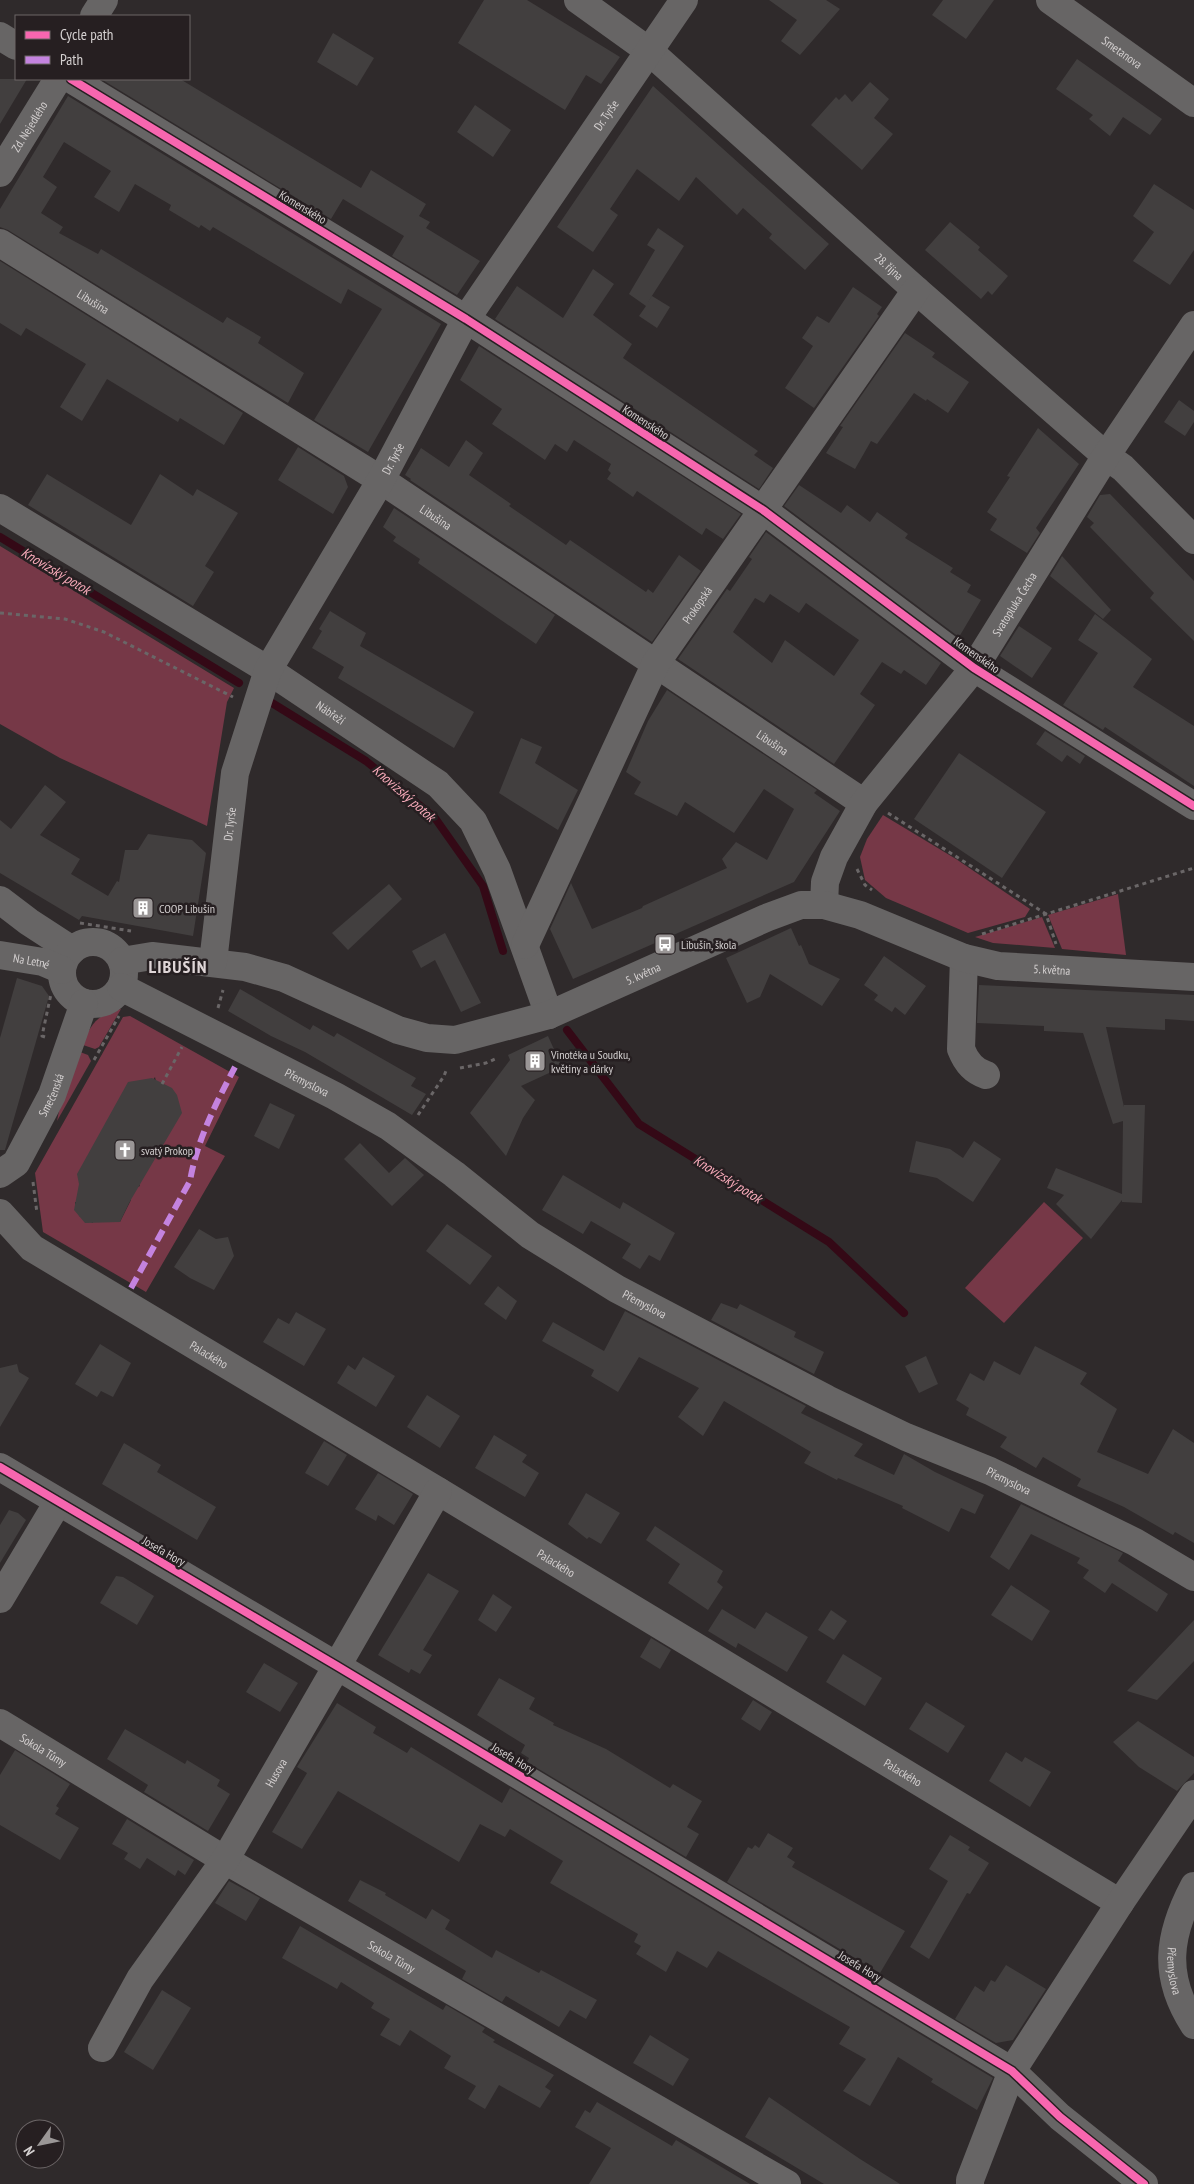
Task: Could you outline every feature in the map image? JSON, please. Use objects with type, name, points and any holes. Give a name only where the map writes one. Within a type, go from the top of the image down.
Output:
[{"type":"street","points":[[95,15],[104,0]]},
{"type":"street","name":"28. října","points":[[578,0],[650,51],[916,290],[1106,456],[1123,468],[1194,540]]},
{"type":"street","name":"Dr. Tyrše","points":[[221,963],[235,773],[268,670],[381,480],[466,319],[684,0]]},
{"type":"street","name":"Smetanova","points":[[1050,0],[1194,103]]},
{"type":"street","points":[[0,36],[15,45]]},
{"type":"street","name":"Zd. Nejedlého","points":[[0,173],[57,80]]},
{"type":"street","name":"Komenského","points":[[73,80],[466,319],[763,510],[974,668],[1194,806]]},
{"type":"street","name":"Libušina","points":[[0,244],[381,480],[864,803]]},
{"type":"street","name":"Prokopská","points":[[525,945],[656,663],[916,290]]},
{"type":"street","name":"Svatopluka Čecha","points":[[824,905],[825,882],[834,857],[864,803],[974,668],[1106,456],[1194,325]]},
{"type":"street","name":"Nábřeží","points":[[0,508],[268,670],[438,784],[473,821],[497,870],[549,1015]]},
{"type":"street","points":[[0,900],[29,922],[61,970],[67,990],[72,996],[92,1005],[106,1002],[123,987]]},
{"type":"street","name":"5. května","points":[[123,987],[152,956],[221,963],[284,978],[398,1030],[427,1038],[455,1040],[549,1015],[766,918],[801,905],[824,905],[860,915],[964,958],[998,966],[1194,977]]},
{"type":"street","name":"Přemyslova","points":[[61,970],[83,944],[96,942],[114,950],[123,987],[198,1037],[335,1096],[404,1137],[530,1235],[618,1289],[826,1399],[906,1437],[1007,1480],[1135,1542],[1194,1577]]},
{"type":"street","name":"Na Letné","points":[[0,955],[43,962],[61,970]]},
{"type":"street","points":[[964,958],[961,1049],[965,1060],[974,1069],[986,1075]]},
{"type":"street","name":"Smečenská","points":[[0,1174],[16,1163],[52,1095],[84,1003]]},
{"type":"street","name":"Palackého","points":[[0,1213],[32,1248],[1120,1903]]},
{"type":"street","name":"Josefa Hory","points":[[0,1467],[337,1666],[1012,2071],[1060,2117],[1144,2184]]},
{"type":"street","name":"Husova","points":[[102,2048],[140,1979],[226,1860],[438,1491]]},
{"type":"street","points":[[0,1599],[58,1502]]},
{"type":"street","name":"Sokola Tůmy","points":[[0,1723],[226,1860],[787,2184]]},
{"type":"street","points":[[970,2184],[1012,2071],[1120,1903],[1194,1794]]},
{"type":"street","name":"Přemyslova","points":[[1194,1886],[1179,1917],[1174,1937],[1172,1958],[1178,1996],[1194,2025]]},
{"type":"path","points":[[0,613],[66,619],[104,632],[256,708]]},
{"type":"path","points":[[864,803],[882,810],[1046,914]]},
{"type":"path","points":[[834,857],[854,863],[865,885],[875,893]]},
{"type":"path","points":[[981,934],[1194,868]]},
{"type":"path","points":[[74,922],[140,933]]},
{"type":"path","points":[[162,1084],[198,1037],[221,963]]},
{"type":"path","points":[[42,1036],[51,998],[61,970]]},
{"type":"path","points":[[92,1063],[119,1016],[123,987]]},
{"type":"path","points":[[404,1137],[444,1076],[447,1068]]},
{"type":"path","points":[[32,1180],[38,1217]]},
{"type":"shaded area","points":[[0,546],[234,688],[227,702],[207,826],[60,758],[0,724]]},
{"type":"shaded area","points":[[883,815],[956,859],[1030,909],[1025,917],[968,933],[886,898],[865,880],[860,857],[867,839]]},
{"type":"shaded area","points":[[1118,894],[1126,955],[1062,949],[1048,915]]},
{"type":"shaded area","points":[[1042,917],[1055,948],[993,943],[975,937]]},
{"type":"shaded area","points":[[121,1009],[99,1047],[95,1049],[83,1045],[88,1032],[96,1021],[113,1011]]},
{"type":"shaded area","points":[[130,1016],[239,1077],[205,1146],[225,1156],[146,1292],[43,1232],[35,1173],[123,1017]],"holes":[[[155,1077],[156,1081],[137,1183],[140,1185],[139,1187],[136,1185],[120,1222],[93,1220],[93,1223],[79,1216],[78,1206],[75,1205],[75,1202],[79,1202],[82,1177]]]},
{"type":"shaded area","points":[[80,1052],[88,1055],[91,1061],[57,1121],[59,1111]]},
{"type":"shaded area","points":[[1044,1202],[1083,1238],[1004,1323],[965,1288]]},
{"type":"building","points":[[484,0],[527,0],[620,57],[601,84],[586,75],[565,110],[458,43]]},
{"type":"building","points":[[769,0],[826,0],[840,9],[800,55],[781,41],[797,20]]},
{"type":"building","points":[[943,0],[994,0],[966,39],[932,15]]},
{"type":"building","points":[[333,33],[374,58],[357,86],[317,62]]},
{"type":"building","points":[[1077,59],[1162,119],[1150,135],[1123,117],[1110,136],[1089,119],[1093,115],[1056,89]]},
{"type":"building","points":[[0,79],[26,80],[0,124]]},
{"type":"building","points":[[103,80],[182,80],[361,188],[371,170],[426,204],[419,216],[430,222],[426,228],[480,261],[457,295],[392,256],[404,236],[343,199],[331,219]]},
{"type":"building","points":[[870,82],[889,99],[874,118],[893,134],[862,170],[811,125],[836,97],[839,100],[845,94],[852,102]]},
{"type":"building","points":[[653,86],[829,244],[805,270],[769,238],[772,234],[743,208],[737,215],[696,177],[679,201],[637,169],[610,209],[618,215],[593,252],[557,227]]},
{"type":"building","points":[[68,96],[441,324],[368,452],[314,420],[382,309],[348,289],[341,304],[213,227],[210,231],[201,225],[199,228],[169,210],[171,205],[135,184],[119,212],[94,197],[111,171],[64,142],[43,177],[57,187],[41,213],[63,227],[59,233],[98,254],[101,249],[223,323],[227,317],[261,337],[258,343],[304,373],[288,403],[8,230],[0,227],[0,209]]},
{"type":"building","points":[[475,105],[511,130],[493,157],[457,132]]},
{"type":"building","points":[[1154,184],[1194,210],[1194,250],[1170,285],[1133,261],[1154,232],[1133,216]]},
{"type":"building","points":[[950,222],[980,247],[978,250],[1008,276],[992,295],[988,291],[981,299],[925,250]]},
{"type":"building","points":[[658,228],[684,246],[648,302],[652,296],[670,307],[657,328],[639,316],[646,306],[629,294],[655,250],[647,245]]},
{"type":"building","points":[[0,261],[243,413],[224,445],[180,418],[178,422],[107,379],[82,421],[60,407],[86,364],[26,328],[21,336],[0,323]]},
{"type":"building","points":[[593,269],[614,284],[593,315],[632,344],[623,358],[758,451],[754,455],[773,468],[759,489],[495,319],[517,286],[563,318]]},
{"type":"building","points":[[853,287],[882,307],[877,314],[879,316],[814,408],[785,388],[813,346],[802,338],[817,316],[829,323]]},
{"type":"building","points":[[905,333],[935,353],[932,357],[969,382],[948,413],[914,393],[877,444],[871,441],[855,469],[826,453],[843,427],[840,426]]},
{"type":"building","points":[[479,346],[741,514],[723,539],[706,528],[702,535],[637,491],[633,497],[607,479],[611,473],[608,470],[611,464],[574,440],[567,452],[555,444],[545,460],[492,424],[502,409],[460,380]]},
{"type":"building","points":[[1179,400],[1194,411],[1194,422],[1185,436],[1164,422]]},
{"type":"building","points":[[1038,428],[1079,464],[1036,528],[1040,533],[1027,553],[990,530],[997,519],[987,512],[1010,477],[1007,476]]},
{"type":"building","points":[[466,440],[483,453],[469,475],[511,504],[509,506],[566,545],[570,540],[646,592],[648,589],[653,593],[679,555],[701,571],[652,642],[405,475],[421,448],[449,467]]},
{"type":"building","points":[[298,447],[344,476],[348,487],[333,514],[278,480]]},
{"type":"building","points":[[47,474],[131,525],[160,474],[193,496],[197,489],[238,513],[205,566],[214,572],[193,606],[28,505]]},
{"type":"building","points":[[799,485],[841,513],[847,505],[870,522],[877,512],[908,534],[905,538],[953,568],[950,572],[971,585],[967,592],[981,600],[959,637],[784,506]]},
{"type":"building","points":[[1110,494],[1194,581],[1194,641],[1150,598],[1154,593],[1090,527],[1094,523],[1087,517],[1100,495]]},
{"type":"building","points":[[394,508],[555,615],[536,644],[418,563],[420,559],[393,541],[396,537],[383,527]]},
{"type":"building","points":[[766,532],[941,663],[926,685],[904,670],[901,674],[882,662],[860,694],[875,705],[834,764],[678,659],[727,589],[730,591],[752,559],[749,557]],"holes":[[[770,594],[799,613],[806,603],[859,640],[834,676],[785,640],[772,663],[733,632],[755,598],[764,603]]]},
{"type":"building","points":[[1062,556],[1111,610],[1103,619],[1050,576]]},
{"type":"building","points":[[330,611],[366,633],[360,646],[474,712],[454,748],[338,678],[344,667],[312,648],[322,631],[319,629]]},
{"type":"building","points":[[1095,614],[1152,659],[1133,687],[1194,726],[1194,786],[1105,727],[1103,730],[1063,705],[1098,653],[1078,640]]},
{"type":"building","points":[[1019,626],[1052,648],[1032,678],[1000,656]]},
{"type":"building","points":[[667,690],[817,790],[814,793],[840,811],[794,882],[573,979],[550,929],[571,883],[592,929],[727,868],[722,859],[736,842],[767,860],[794,809],[764,789],[734,833],[685,802],[677,816],[634,794],[641,782],[626,772],[648,721]]},
{"type":"building","points":[[1045,731],[1085,756],[1080,764],[1067,755],[1062,762],[1036,744]]},
{"type":"building","points":[[521,738],[542,747],[535,763],[578,790],[558,830],[499,793]]},
{"type":"building","points":[[959,753],[1046,812],[1002,878],[914,819]]},
{"type":"building","points":[[45,785],[66,802],[40,835],[80,859],[71,874],[108,896],[117,881],[119,882],[125,850],[138,850],[148,834],[192,840],[206,853],[193,936],[82,916],[79,920],[0,873],[0,820],[11,829]]},
{"type":"building","points":[[389,884],[402,899],[348,950],[332,933]]},
{"type":"building","points":[[791,928],[809,964],[840,979],[822,1006],[770,974],[760,997],[747,1003],[726,958]]},
{"type":"building","points":[[445,933],[481,1003],[461,1012],[435,960],[421,968],[412,951]]},
{"type":"building","points":[[884,956],[926,986],[905,1015],[895,1007],[892,1012],[874,1000],[878,995],[864,985]]},
{"type":"building","points":[[17,978],[42,986],[49,996],[5,1150],[0,1150],[0,1038]]},
{"type":"building","points":[[979,985],[1194,995],[1194,1021],[1165,1019],[1165,1030],[1106,1027],[1124,1107],[1124,1105],[1145,1105],[1142,1203],[1122,1202],[1122,1200],[1091,1239],[1056,1204],[1064,1195],[1047,1188],[1056,1168],[1122,1194],[1123,1121],[1113,1124],[1083,1033],[1044,1031],[1044,1026],[977,1023]]},
{"type":"building","points":[[240,989],[310,1030],[313,1025],[334,1037],[337,1033],[416,1078],[411,1086],[426,1094],[412,1115],[305,1052],[271,1036],[228,1011]]},
{"type":"building","points":[[548,1036],[562,1067],[521,1086],[535,1100],[523,1118],[506,1156],[470,1113],[510,1060],[508,1055]]},
{"type":"building","name":"svatý Prokop","points":[[152,1078],[172,1088],[177,1095],[182,1113],[129,1203],[120,1222],[85,1223],[74,1210],[79,1184],[77,1174],[128,1082]]},
{"type":"building","points":[[270,1103],[295,1115],[279,1149],[254,1136]]},
{"type":"building","points":[[916,1141],[950,1149],[963,1158],[974,1141],[1001,1159],[973,1202],[937,1178],[909,1172]]},
{"type":"building","points":[[360,1143],[389,1173],[405,1158],[424,1175],[392,1206],[344,1159]]},
{"type":"building","points":[[563,1175],[620,1209],[623,1202],[675,1233],[660,1261],[649,1255],[640,1269],[622,1258],[631,1244],[591,1221],[583,1234],[542,1210]]},
{"type":"building","points":[[447,1224],[492,1256],[470,1285],[426,1251]]},
{"type":"building","points":[[199,1229],[216,1239],[228,1237],[234,1256],[214,1290],[190,1278],[174,1267]]},
{"type":"building","points":[[498,1286],[517,1301],[506,1320],[484,1304]]},
{"type":"building","points":[[721,1303],[737,1309],[740,1304],[796,1332],[794,1337],[824,1352],[814,1374],[711,1320]]},
{"type":"building","points":[[625,1311],[806,1406],[801,1413],[863,1444],[854,1456],[894,1475],[904,1454],[935,1472],[984,1495],[975,1514],[961,1508],[949,1532],[902,1508],[903,1506],[838,1478],[837,1480],[804,1463],[811,1452],[724,1401],[703,1436],[678,1417],[699,1388],[639,1357],[618,1392],[591,1376],[594,1370],[542,1341],[553,1322],[604,1351]]},
{"type":"building","points":[[296,1312],[326,1329],[304,1366],[263,1342],[278,1318],[289,1324]]},
{"type":"building","points":[[100,1344],[131,1363],[113,1397],[101,1391],[97,1397],[75,1384]]},
{"type":"building","points":[[1035,1346],[1087,1373],[1080,1384],[1117,1409],[1097,1452],[1148,1474],[1173,1429],[1194,1443],[1194,1543],[1175,1532],[1173,1535],[1124,1507],[1077,1486],[1081,1479],[1043,1457],[1036,1468],[1000,1447],[1007,1437],[966,1415],[969,1408],[956,1400],[970,1373],[984,1381],[994,1361],[1020,1375]]},
{"type":"building","points":[[926,1356],[938,1384],[919,1393],[905,1366]]},
{"type":"building","points":[[363,1357],[395,1376],[376,1407],[337,1383],[348,1365],[355,1370]]},
{"type":"building","points":[[17,1364],[19,1372],[29,1378],[0,1427],[0,1368]]},
{"type":"building","points":[[427,1395],[460,1416],[440,1448],[407,1427]]},
{"type":"building","points":[[494,1435],[527,1455],[522,1462],[539,1473],[525,1497],[475,1468]]},
{"type":"building","points":[[324,1441],[347,1455],[328,1486],[305,1473]]},
{"type":"building","points":[[124,1443],[161,1465],[157,1472],[216,1507],[197,1540],[102,1484]]},
{"type":"building","points":[[378,1473],[413,1494],[394,1525],[378,1515],[376,1521],[355,1509]]},
{"type":"building","points":[[586,1493],[620,1513],[601,1544],[589,1537],[587,1539],[568,1524]]},
{"type":"building","points":[[1021,1504],[1123,1553],[1118,1561],[1168,1594],[1157,1612],[1112,1583],[1105,1593],[1083,1578],[1089,1570],[1077,1563],[1080,1558],[1031,1534],[1009,1570],[990,1557]]},
{"type":"building","points":[[9,1510],[18,1513],[26,1520],[0,1563],[0,1525]]},
{"type":"building","points":[[655,1526],[723,1571],[717,1582],[723,1587],[708,1610],[668,1583],[680,1564],[646,1540]]},
{"type":"building","points":[[428,1573],[459,1591],[423,1650],[432,1655],[420,1674],[411,1669],[409,1673],[378,1655]]},
{"type":"building","points":[[116,1576],[123,1577],[154,1596],[137,1625],[100,1603]]},
{"type":"building","points":[[1011,1585],[1050,1611],[1032,1641],[991,1615]]},
{"type":"building","points":[[493,1594],[512,1607],[496,1632],[478,1620]]},
{"type":"building","points":[[722,1609],[755,1629],[766,1612],[808,1637],[787,1672],[738,1643],[736,1648],[708,1631]]},
{"type":"building","points":[[831,1610],[847,1621],[834,1640],[818,1630]]},
{"type":"building","points":[[1194,1620],[1194,1661],[1157,1700],[1127,1691]]},
{"type":"building","points":[[651,1638],[671,1650],[660,1669],[640,1657]]},
{"type":"building","points":[[843,1654],[882,1678],[865,1706],[826,1682]]},
{"type":"building","points":[[264,1663],[298,1683],[280,1712],[246,1692]]},
{"type":"building","points":[[499,1678],[535,1698],[529,1709],[554,1723],[553,1725],[606,1749],[670,1788],[673,1784],[702,1801],[687,1827],[699,1834],[686,1857],[527,1762],[529,1758],[521,1753],[525,1745],[477,1715]]},
{"type":"building","points":[[753,1700],[772,1712],[760,1731],[741,1719]]},
{"type":"building","points":[[926,1702],[965,1726],[948,1753],[909,1729]]},
{"type":"building","points":[[337,1703],[376,1727],[373,1733],[407,1753],[411,1747],[502,1803],[510,1788],[993,2078],[977,2110],[931,2082],[933,2079],[898,2057],[870,2106],[843,2091],[866,2059],[839,2044],[850,2027],[718,1951],[707,1968],[677,1951],[666,1972],[636,1954],[641,1946],[634,1942],[638,1934],[550,1883],[563,1861],[510,1829],[505,1837],[480,1824],[459,1862],[338,1791],[302,1849],[272,1832],[307,1773],[297,1767]]},
{"type":"building","points":[[1138,1721],[1194,1757],[1194,1773],[1177,1791],[1139,1767],[1113,1742]]},
{"type":"building","points":[[125,1729],[185,1764],[187,1760],[220,1780],[217,1786],[230,1794],[208,1831],[144,1792],[148,1785],[107,1759]]},
{"type":"building","points":[[15,1750],[70,1784],[56,1806],[59,1808],[55,1814],[79,1828],[60,1860],[0,1825],[0,1775]]},
{"type":"building","points":[[1006,1752],[1022,1762],[1025,1757],[1051,1772],[1030,1807],[989,1781]]},
{"type":"building","points":[[127,1819],[194,1860],[185,1875],[178,1870],[175,1876],[147,1858],[140,1869],[124,1859],[128,1853],[112,1844]]},
{"type":"building","points":[[768,1833],[793,1848],[787,1857],[795,1862],[792,1867],[905,1931],[880,1973],[727,1882],[748,1847],[752,1849],[755,1845],[759,1848]]},
{"type":"building","points":[[950,1835],[970,1847],[968,1850],[989,1863],[970,1894],[967,1893],[929,1959],[910,1947],[948,1881],[929,1869]]},
{"type":"building","points":[[360,1880],[386,1893],[385,1895],[426,1919],[432,1909],[450,1920],[445,1929],[492,1958],[496,1950],[539,1973],[541,1970],[597,2000],[586,2019],[570,2010],[559,2027],[506,1996],[502,2002],[462,1979],[466,1971],[348,1901]]},
{"type":"building","points":[[229,1881],[260,1898],[246,1921],[215,1903]]},
{"type":"building","points":[[300,1926],[443,2010],[446,2005],[485,2028],[482,2032],[495,2040],[493,2042],[554,2075],[545,2087],[551,2091],[540,2108],[499,2085],[485,2109],[468,2099],[476,2086],[444,2068],[451,2056],[410,2030],[400,2046],[380,2035],[390,2019],[371,2008],[374,2003],[341,1982],[337,1989],[282,1958]]},
{"type":"building","points":[[1006,1965],[1046,1989],[1013,2040],[996,2043],[955,2019],[975,1986],[984,1992],[991,1980],[995,1982]]},
{"type":"building","points":[[162,1990],[191,2008],[153,2070],[124,2052]]},
{"type":"building","points":[[650,2035],[689,2059],[673,2086],[633,2063]]},
{"type":"building","points":[[769,2097],[900,2184],[824,2184],[745,2137]]},
{"type":"building","points":[[597,2102],[672,2146],[676,2140],[750,2184],[589,2184],[611,2148],[575,2127],[585,2110],[590,2113]]},
{"type":"waterway","name":"Knovízský potok","points":[[0,537],[239,683]]},
{"type":"waterway","name":"Knovízský potok","points":[[272,703],[366,761],[435,818],[483,886],[503,951]]},
{"type":"waterway","name":"Knovízský potok","points":[[567,1030],[639,1124],[829,1242],[904,1313]]},
{"type":"marked path","points":[[131,1288],[190,1181],[202,1136],[235,1067]]},
{"type":"cycle path","points":[[73,80],[466,319],[763,510],[974,668],[1194,806]]},
{"type":"cycle path","points":[[0,1467],[337,1666],[1012,2071],[1060,2117],[1144,2184]]},
{"type":"place","name":"COOP Libušín","points":[[143,908]]},
{"type":"place","name":"Libušín, škola","points":[[665,944]]},
{"type":"place","name":"Vinotéka u Soudku, květiny a dárky","points":[[535,1061]]},
{"type":"place","name":"svatý Prokop","points":[[125,1150]]},
{"type":"district","name":"LIBUŠÍN","points":[[178,966]]}]
